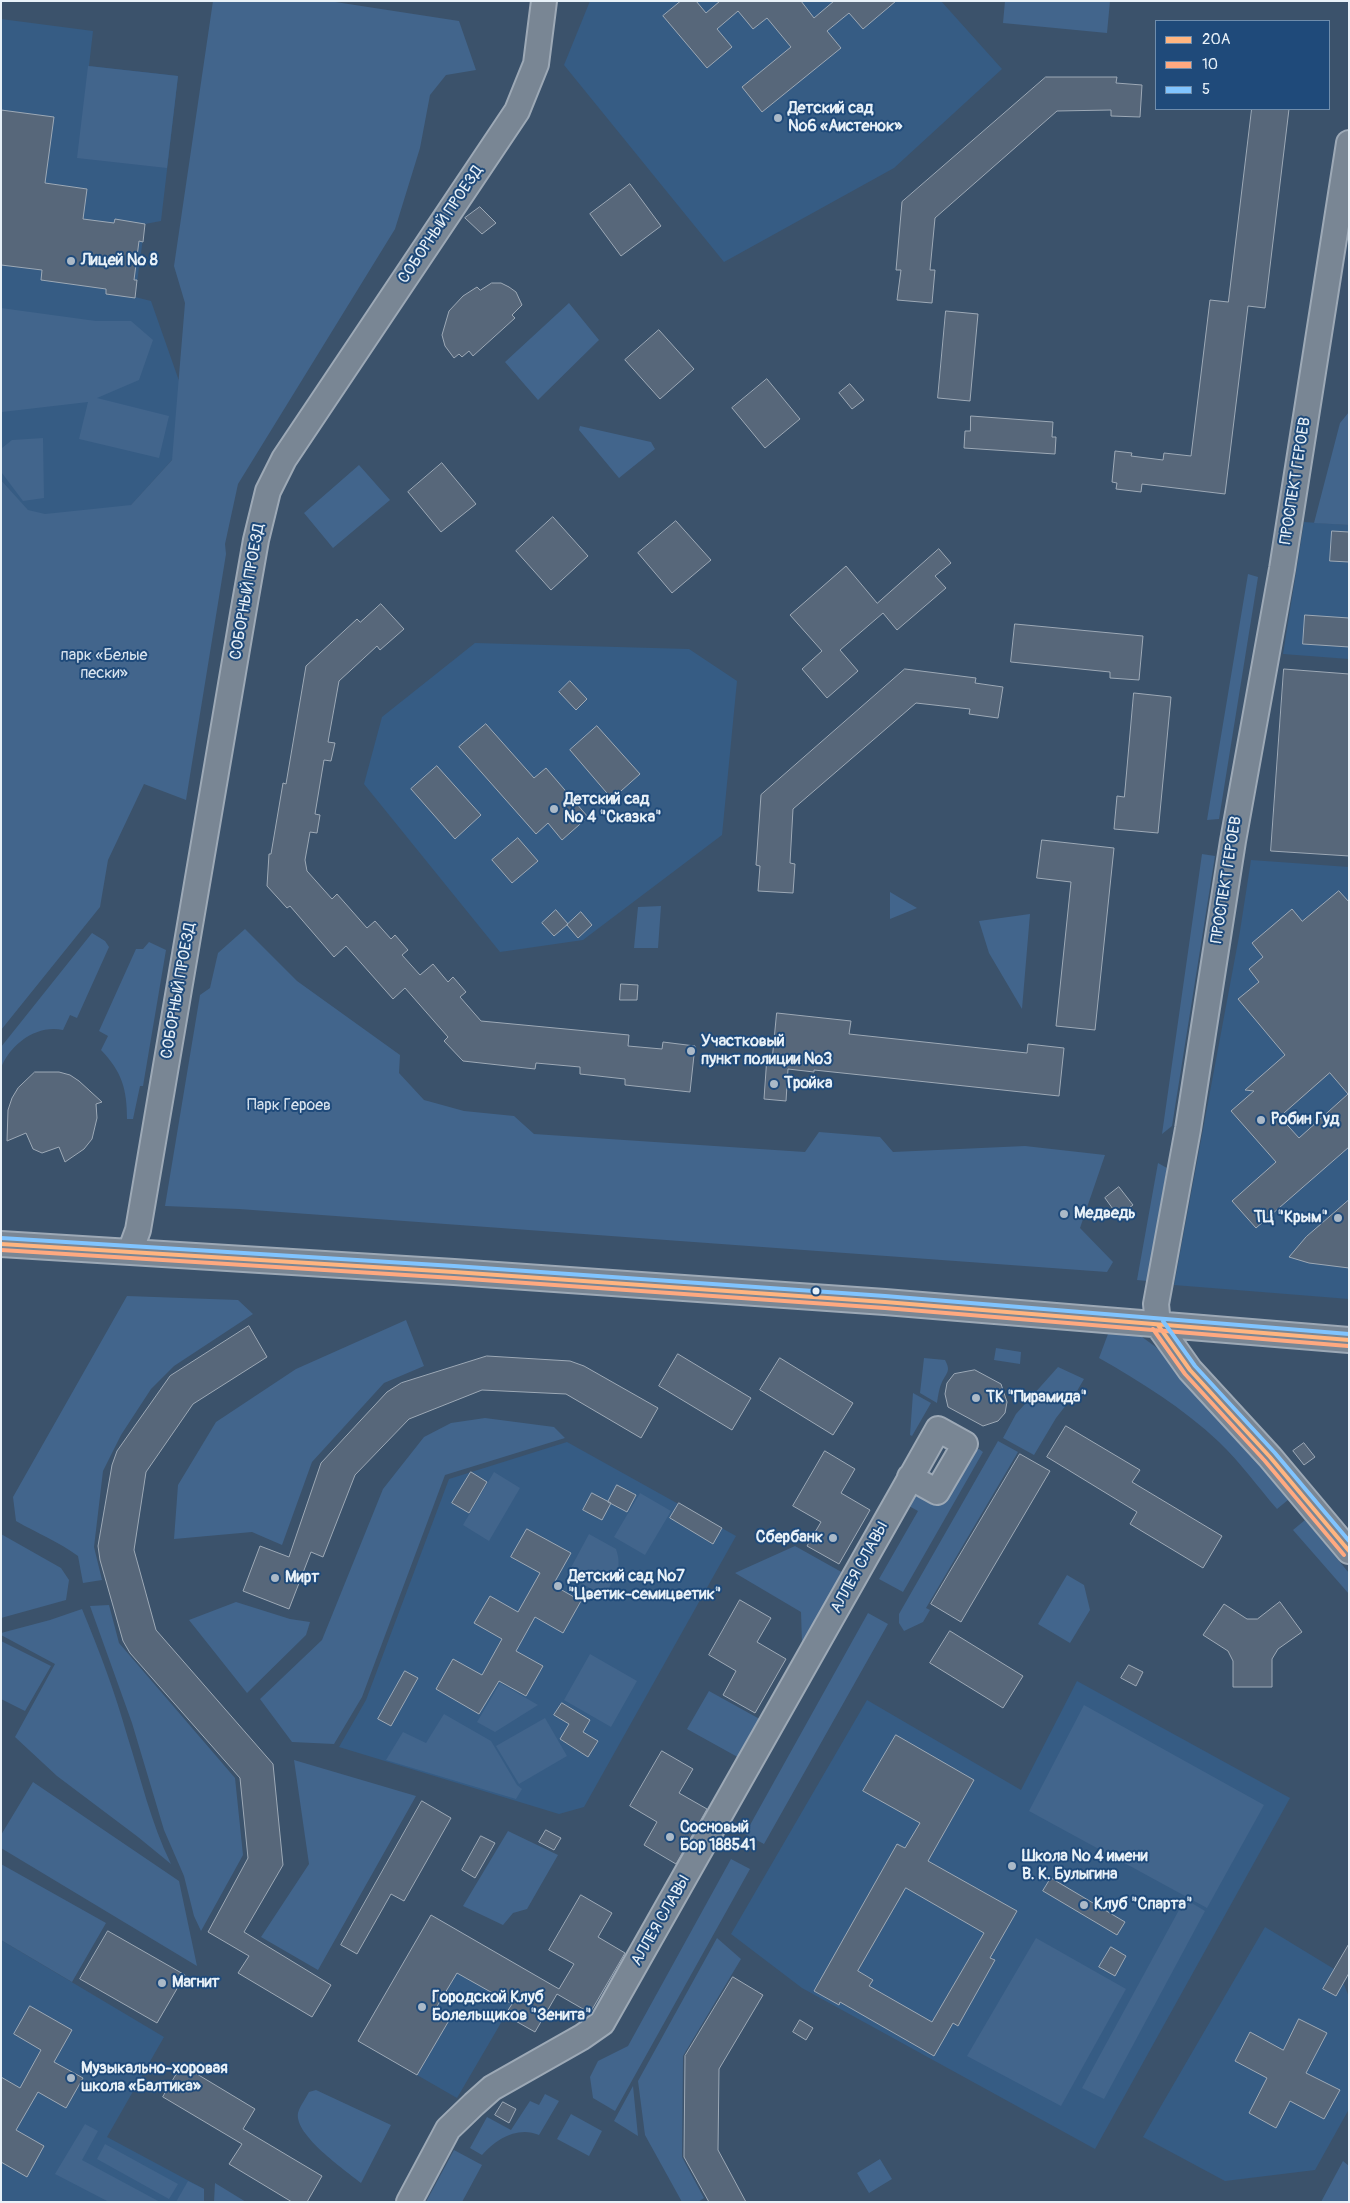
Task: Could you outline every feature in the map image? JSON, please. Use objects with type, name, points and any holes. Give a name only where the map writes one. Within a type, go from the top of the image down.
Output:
[{"type":"street","name":"СОБОРНЫЙ ПРОЕЗД","points":[[130,1252],[138,1230],[244,608],[256,540],[268,491],[284,459],[517,111],[536,64],[544,1]]},
{"type":"street","name":"ПРОСПЕКТ ГЕРОЕВ","points":[[1158,1325],[1156,1304],[1158,1290],[1188,1129],[1233,841],[1284,562],[1349,143]]},
{"type":"street","points":[[1,1244],[854,1299],[1349,1340]]},
{"type":"street","points":[[1158,1325],[1190,1370],[1270,1457],[1349,1551]]},
{"type":"street","name":"АЛЛЕЯ СЛАВЫ","points":[[409,2202],[448,2129],[474,2104],[492,2088],[582,2038],[602,2023],[910,1477]]},
{"type":"shaded area","name":"Детский сад №6 «Аистенок»","points":[[590,1],[941,1],[1002,69],[894,168],[724,262],[564,65]]},
{"type":"shaded area","name":"Лицей № 8","points":[[1,19],[93,31],[89,66],[178,76],[161,221],[145,224],[135,297],[151,301],[191,415],[181,450],[76,566],[1,480]]},
{"type":"shaded area","points":[[1304,522],[1349,525],[1349,659],[1283,654]]},
{"type":"shaded area","name":"Детский сад № 4 \"Сказка\"","points":[[475,643],[689,649],[737,681],[722,835],[583,940],[500,952],[364,784],[382,717]]},
{"type":"shaded area","points":[[1251,860],[1349,867],[1349,1299],[1174,1285],[1240,931]]},
{"type":"shaded area","name":"Детский сад №7 \"Цветик-семицветик\"","points":[[567,1442],[736,1536],[584,1807],[559,1814],[339,1747],[366,1700],[449,1479]]},
{"type":"shaded area","name":"Школа № 4 имени В. К. Булыгина","points":[[1077,1681],[1290,1798],[1095,2149],[802,1988],[731,1934],[867,1700],[1021,1790]]},
{"type":"shaded area","points":[[431,1915],[559,1989],[574,1964],[590,1973],[557,1994],[535,2032],[505,2016],[457,2098],[358,2041]]},
{"type":"shaded area","points":[[1265,1927],[1339,1972],[1349,1997],[1349,2109],[1315,2170],[1225,2181],[1143,2137]]},
{"type":"shaded area","name":"Музыкально-хоровая школа «Балтика»","points":[[1,1940],[164,2037],[107,2137],[204,2189],[204,2202],[1,2202]]},
{"type":"green space","name":"парк «Белые пески»","points":[[213,1],[329,1],[459,21],[476,70],[446,75],[430,95],[420,148],[395,229],[238,484],[225,544],[226,554],[186,800],[144,784],[108,860],[100,907],[1,1030],[1,480],[28,510],[45,514],[131,505],[172,460],[185,303],[174,266]]},
{"type":"green space","points":[[1005,1],[1110,1],[1107,33],[1003,23]]},
{"type":"green space","points":[[88,66],[178,76],[167,168],[77,158]]},
{"type":"green space","points":[[569,303],[599,340],[538,400],[505,362]]},
{"type":"green space","points":[[1,308],[96,321],[131,321],[153,340],[139,380],[97,398],[169,416],[159,458],[79,439],[88,402],[2,412]]},
{"type":"green space","points":[[1349,412],[1349,525],[1314,523],[1340,423]]},
{"type":"green space","points":[[580,426],[651,442],[655,449],[619,478],[579,430]]},
{"type":"green space","points":[[43,438],[44,498],[23,501],[2,473],[2,448],[12,440]]},
{"type":"green space","points":[[359,465],[390,500],[333,548],[304,513]]},
{"type":"green space","points":[[1248,574],[1258,577],[1219,819],[1207,820]]},
{"type":"green space","points":[[1202,854],[1215,856],[1172,1126],[1162,1134]]},
{"type":"green space","points":[[890,892],[917,908],[890,919]]},
{"type":"green space","points":[[661,906],[658,948],[634,948],[638,907]]},
{"type":"green space","points":[[1030,914],[1022,1009],[989,953],[979,921]]},
{"type":"green space","name":"Парк Героев","points":[[245,929],[297,981],[400,1055],[399,1073],[424,1100],[464,1111],[514,1116],[534,1134],[805,1152],[819,1132],[880,1137],[893,1152],[1025,1146],[1105,1155],[1080,1228],[1113,1262],[1107,1272],[239,1209],[165,1206],[200,995],[210,988],[218,953]]},
{"type":"green space","points":[[92,933],[105,941],[109,947],[77,1018],[70,1015],[63,1030],[44,1030],[26,1038],[11,1051],[1,1068],[1,1047]]},
{"type":"green space","points":[[149,942],[166,950],[143,1086],[140,1086],[133,1119],[127,1119],[126,1099],[122,1082],[114,1066],[101,1050],[108,1036],[99,1031],[136,949],[143,949]]},
{"type":"green space","points":[[1158,1163],[1167,1168],[1147,1281],[1137,1280]]},
{"type":"green space","points":[[127,1296],[238,1300],[253,1314],[174,1366],[151,1389],[121,1435],[103,1471],[94,1547],[102,1580],[83,1583],[78,1556],[16,1521],[13,1497]]},
{"type":"green space","points":[[406,1320],[424,1366],[384,1383],[312,1462],[282,1545],[252,1532],[174,1539],[178,1485],[216,1422],[296,1369]]},
{"type":"green space","points":[[1111,1326],[1138,1334],[1175,1361],[1294,1495],[1277,1509],[1219,1442],[1191,1418],[1161,1396],[1099,1358]]},
{"type":"green space","points":[[996,1348],[1021,1352],[1020,1364],[994,1360]]},
{"type":"green space","points":[[924,1358],[945,1360],[948,1367],[940,1387],[937,1403],[920,1393]]},
{"type":"green space","points":[[1058,1367],[1084,1379],[1056,1418],[1034,1455],[1003,1438],[1016,1414]]},
{"type":"green space","points":[[913,1393],[931,1403],[912,1436],[910,1435]]},
{"type":"green space","points":[[485,1418],[554,1427],[565,1438],[445,1475],[362,1697],[334,1744],[292,1742],[260,1699],[322,1640],[383,1489],[424,1437],[451,1423]]},
{"type":"green space","points":[[998,1441],[1018,1452],[926,1608],[930,1610],[923,1622],[904,1631],[899,1623],[899,1614]]},
{"type":"green space","points":[[979,1449],[983,1452],[903,1592],[879,1579],[918,1511],[900,1501],[911,1481],[939,1496],[971,1451]]},
{"type":"green space","points":[[494,1472],[520,1488],[489,1541],[463,1525]]},
{"type":"green space","points":[[640,1493],[671,1511],[645,1555],[614,1537]]},
{"type":"green space","points":[[1305,1520],[1349,1573],[1349,1594],[1293,1530]]},
{"type":"green space","points":[[1,1534],[61,1568],[69,1580],[66,1600],[1,1618]]},
{"type":"green space","points":[[589,1534],[616,1549],[618,1556],[617,1574],[604,1596],[567,1575]]},
{"type":"green space","points":[[795,1546],[845,1574],[805,1645],[802,1643],[801,1612],[735,1573]]},
{"type":"green space","points":[[1067,1575],[1084,1585],[1090,1610],[1070,1643],[1038,1624]]},
{"type":"green space","points":[[236,1602],[290,1619],[310,1622],[306,1635],[247,1693],[189,1620]]},
{"type":"green space","points":[[109,1605],[119,1643],[235,1778],[243,1855],[201,1931],[194,1916],[184,1876],[164,1830],[132,1723],[90,1606]]},
{"type":"green space","points":[[82,1609],[112,1687],[152,1817],[171,1864],[57,1776],[15,1737],[55,1664],[1,1635],[1,1633]]},
{"type":"green space","points":[[868,1613],[888,1624],[764,1844],[745,1834]]},
{"type":"green space","points":[[1,1641],[51,1666],[25,1711],[1,1699]]},
{"type":"green space","points":[[590,1654],[637,1681],[611,1727],[564,1700]]},
{"type":"green space","points":[[500,1683],[538,1705],[495,1732],[477,1722]]},
{"type":"green space","points":[[709,1691],[765,1722],[743,1760],[687,1729]]},
{"type":"green space","points":[[1084,1705],[1264,1805],[1207,1908],[1029,1811]]},
{"type":"green space","points":[[444,1714],[491,1741],[517,1785],[522,1789],[516,1799],[386,1760],[403,1732],[426,1743]]},
{"type":"green space","points":[[545,1718],[567,1756],[519,1784],[496,1746]]},
{"type":"green space","points":[[294,1760],[416,1796],[318,1970],[261,1937],[309,1864]]},
{"type":"green space","points":[[33,1782],[179,1881],[197,1966],[1,1848],[1,1835]]},
{"type":"green space","points":[[508,1831],[558,1855],[527,1909],[513,1913],[503,1925],[463,1906]]},
{"type":"green space","points":[[731,1859],[750,1869],[615,2111],[593,2098],[590,2077],[598,2061],[628,2046]]},
{"type":"green space","points":[[1,1864],[106,1923],[72,1982],[1,1940]]},
{"type":"green space","points":[[1185,1899],[1205,1911],[1104,2099],[1082,2088]]},
{"type":"green space","points":[[717,1938],[741,1959],[683,2056],[682,2157],[704,2198],[698,2202],[682,2202],[645,2135],[638,2081]]},
{"type":"green space","points":[[1036,1938],[1126,1989],[1061,2106],[967,2056]]},
{"type":"green space","points":[[633,2086],[638,2136],[614,2121]]},
{"type":"green space","points":[[316,2090],[391,2125],[361,2183],[322,2151],[304,2131],[299,2122],[298,2113],[302,2105],[309,2092]]},
{"type":"green space","points":[[545,2094],[559,2101],[539,2135],[523,2132],[515,2133],[501,2139],[482,2155],[470,2148],[487,2117],[511,2130],[530,2101],[539,2105]]},
{"type":"green space","points":[[571,2114],[602,2131],[589,2156],[557,2139]]},
{"type":"green space","points":[[85,2124],[98,2131],[82,2160],[160,2202],[109,2202],[55,2174]]},
{"type":"green space","points":[[105,2144],[178,2184],[169,2199],[97,2159]]},
{"type":"green space","points":[[454,2150],[482,2165],[462,2202],[426,2202]]},
{"type":"green space","points":[[880,2159],[892,2179],[869,2193],[857,2173]]},
{"type":"green space","points":[[1343,2161],[1349,2166],[1349,2202],[1321,2202]]},
{"type":"green space","points":[[188,2181],[204,2189],[204,2202],[176,2202]]},
{"type":"green space","points":[[215,2183],[246,2202],[214,2202]]},
{"type":"building","points":[[681,1],[696,1],[706,13],[720,1],[801,1],[814,18],[834,1],[896,1],[863,29],[849,13],[827,31],[841,48],[762,112],[742,87],[791,47],[767,18],[753,29],[738,11],[717,29],[732,47],[707,68],[663,16]]},
{"type":"building","points":[[1046,77],[1117,77],[1116,83],[1142,85],[1140,117],[1111,116],[1111,110],[1057,111],[935,218],[930,270],[935,270],[932,303],[897,300],[901,270],[896,270],[902,202]]},
{"type":"building","points":[[1,110],[54,117],[45,183],[87,189],[83,219],[114,223],[115,219],[145,224],[143,242],[139,241],[134,280],[137,280],[135,298],[106,294],[106,289],[41,280],[42,270],[1,265]]},
{"type":"building","points":[[1252,110],[1289,110],[1265,308],[1248,306],[1225,494],[1142,484],[1141,492],[1116,489],[1117,483],[1112,482],[1115,451],[1132,453],[1131,456],[1163,460],[1164,453],[1191,456],[1210,300],[1228,302]]},
{"type":"building","points":[[630,184],[661,226],[621,256],[590,214]]},
{"type":"building","points":[[480,207],[496,223],[482,234],[465,218]]},
{"type":"building","points":[[492,283],[501,283],[516,292],[522,305],[512,315],[515,318],[473,356],[469,351],[462,357],[459,354],[454,358],[445,346],[442,335],[449,311],[463,296],[477,287],[480,290]]},
{"type":"building","points":[[946,311],[978,314],[970,401],[938,398]]},
{"type":"building","points":[[659,330],[694,369],[660,399],[625,360]]},
{"type":"building","points":[[767,379],[800,419],[765,448],[732,408]]},
{"type":"building","points":[[850,384],[864,400],[852,409],[839,393]]},
{"type":"building","points":[[971,416],[1053,422],[1052,437],[1056,437],[1055,454],[964,448],[965,431],[970,431]]},
{"type":"building","points":[[442,463],[476,504],[441,532],[408,492]]},
{"type":"building","points":[[553,517],[588,556],[551,590],[516,551]]},
{"type":"building","points":[[676,521],[711,560],[672,593],[638,553]]},
{"type":"building","points":[[1332,531],[1349,532],[1349,562],[1330,561]]},
{"type":"building","points":[[939,549],[951,563],[935,576],[946,588],[897,630],[883,613],[840,650],[858,671],[827,698],[802,669],[822,651],[790,615],[846,566],[877,603]]},
{"type":"building","points":[[381,604],[404,629],[380,650],[377,646],[339,681],[328,742],[335,743],[331,761],[324,760],[315,814],[320,815],[317,833],[310,832],[305,860],[307,871],[332,899],[337,894],[367,928],[375,921],[391,939],[395,935],[408,950],[402,955],[420,975],[433,964],[448,982],[453,977],[466,992],[460,997],[481,1021],[629,1035],[628,1046],[662,1049],[663,1042],[695,1046],[690,1092],[625,1085],[625,1079],[580,1074],[580,1067],[536,1063],[535,1069],[463,1061],[444,1041],[448,1037],[405,988],[393,999],[346,946],[334,957],[290,906],[287,908],[267,886],[269,854],[271,854],[283,783],[286,784],[306,666],[357,619],[360,622]]},
{"type":"building","points":[[1305,615],[1349,618],[1349,647],[1303,644]]},
{"type":"building","points":[[1015,624],[1143,636],[1139,680],[1110,678],[1110,672],[1011,662]]},
{"type":"building","points":[[905,669],[976,678],[975,683],[1003,687],[998,718],[969,714],[970,709],[916,703],[793,809],[790,863],[795,864],[793,893],[758,891],[760,866],[756,865],[761,795]]},
{"type":"building","points":[[1284,669],[1349,674],[1349,856],[1271,851]]},
{"type":"building","points":[[570,681],[587,699],[576,710],[559,692]]},
{"type":"building","points":[[1134,693],[1171,697],[1158,833],[1114,829],[1117,796],[1124,797]]},
{"type":"building","points":[[486,724],[534,778],[546,768],[588,817],[562,840],[548,823],[536,834],[459,747]]},
{"type":"building","points":[[597,726],[640,774],[612,799],[570,750]]},
{"type":"building","points":[[437,766],[481,815],[455,839],[411,789]]},
{"type":"building","points":[[518,838],[538,861],[512,883],[492,860]]},
{"type":"building","points":[[1042,840],[1114,848],[1095,1030],[1056,1026],[1071,882],[1037,878]]},
{"type":"building","points":[[1339,891],[1349,902],[1349,1147],[1256,1228],[1232,1201],[1276,1162],[1231,1111],[1254,1091],[1245,1090],[1285,1055],[1238,999],[1259,982],[1249,969],[1263,957],[1252,943],[1292,909],[1302,921]],"holes":[[[1330,1073],[1348,1094],[1299,1138],[1280,1117]]]},
{"type":"building","points":[[556,910],[568,924],[554,936],[542,923]]},
{"type":"building","points":[[581,912],[592,925],[578,938],[567,925]]},
{"type":"building","points":[[621,984],[638,985],[637,1000],[620,1000]]},
{"type":"building","points":[[777,1013],[851,1021],[849,1034],[1027,1053],[1028,1044],[1064,1048],[1059,1096],[814,1070],[814,1072],[788,1069],[786,1101],[764,1099],[767,1056],[772,1057]]},
{"type":"building","points":[[35,1072],[59,1072],[70,1075],[102,1102],[96,1104],[97,1118],[92,1139],[84,1149],[65,1162],[59,1147],[42,1153],[33,1149],[26,1133],[7,1141],[8,1110],[12,1098],[18,1088]]},
{"type":"building","points":[[1119,1187],[1133,1205],[1118,1216],[1105,1198]]},
{"type":"building","name":"ТЦ \"Крым\"","points":[[1349,1200],[1349,1268],[1309,1263],[1289,1257],[1306,1237]]},
{"type":"building","points":[[249,1326],[267,1357],[193,1404],[146,1472],[134,1550],[156,1630],[273,1764],[283,1865],[244,1932],[331,1985],[312,2017],[238,1973],[249,1956],[208,1932],[248,1858],[240,1778],[130,1653],[123,1641],[100,1560],[98,1546],[112,1465],[117,1451],[170,1376]]},
{"type":"building","points":[[678,1354],[751,1398],[732,1430],[659,1386]]},
{"type":"building","points":[[487,1356],[570,1361],[584,1366],[658,1408],[641,1438],[566,1394],[482,1390],[409,1419],[355,1475],[323,1557],[311,1552],[289,1609],[243,1591],[260,1546],[289,1557],[321,1463],[387,1392],[401,1383]]},
{"type":"building","points":[[780,1358],[853,1403],[833,1435],[760,1390]]},
{"type":"building","name":"ТК \"Пирамида\"","points":[[975,1370],[1001,1384],[1007,1402],[1005,1413],[998,1421],[983,1426],[948,1407],[945,1394],[947,1383],[954,1374]]},
{"type":"building","points":[[1066,1426],[1140,1470],[1132,1482],[1222,1536],[1203,1568],[1130,1524],[1137,1512],[1047,1457]]},
{"type":"building","points":[[1304,1443],[1315,1457],[1304,1465],[1293,1451]]},
{"type":"building","points":[[825,1451],[855,1469],[841,1493],[870,1510],[839,1564],[807,1546],[821,1522],[793,1506]]},
{"type":"building","points":[[1020,1454],[1050,1471],[961,1622],[931,1604]]},
{"type":"building","points":[[471,1472],[487,1482],[469,1513],[452,1503]]},
{"type":"building","points":[[617,1485],[636,1495],[627,1512],[608,1502]]},
{"type":"building","points":[[592,1493],[611,1503],[602,1520],[583,1510]]},
{"type":"building","points":[[679,1503],[722,1528],[713,1544],[670,1518]]},
{"type":"building","points":[[527,1529],[571,1553],[553,1585],[581,1601],[563,1633],[535,1617],[516,1651],[543,1666],[526,1696],[499,1681],[479,1714],[436,1689],[453,1659],[482,1675],[502,1639],[474,1623],[490,1596],[518,1612],[540,1573],[511,1557]]},
{"type":"building","points":[[740,1600],[771,1618],[757,1642],[786,1659],[755,1713],[723,1695],[736,1671],[709,1655]]},
{"type":"building","points":[[1280,1602],[1302,1632],[1278,1649],[1272,1659],[1272,1687],[1233,1687],[1233,1661],[1228,1651],[1203,1635],[1224,1604],[1247,1619],[1257,1619]]},
{"type":"building","points":[[950,1631],[1023,1676],[1003,1708],[930,1663]]},
{"type":"building","points":[[1129,1665],[1143,1672],[1136,1686],[1121,1678]]},
{"type":"building","points":[[405,1671],[418,1678],[391,1726],[378,1719]]},
{"type":"building","points":[[562,1703],[590,1720],[583,1732],[598,1741],[588,1757],[560,1739],[569,1724],[554,1715]]},
{"type":"building","points":[[896,1735],[974,1780],[928,1861],[1017,1911],[990,1958],[995,1960],[958,2026],[953,2023],[934,2056],[840,2002],[839,2005],[814,1991],[897,1844],[905,1848],[920,1823],[863,1791]],"holes":[[[906,1888],[984,1933],[932,2022],[869,1986],[873,1980],[858,1971]]]},
{"type":"building","points":[[662,1751],[693,1769],[679,1793],[707,1809],[676,1864],[644,1845],[657,1822],[630,1806]]},
{"type":"building","points":[[422,1801],[451,1818],[404,1901],[391,1894],[357,1954],[341,1945]]},
{"type":"building","points":[[546,1830],[561,1838],[554,1850],[539,1842]]},
{"type":"building","points":[[481,1836],[495,1843],[475,1878],[462,1870]]},
{"type":"building","points":[[1051,1878],[1125,1922],[1117,1935],[1043,1891]]},
{"type":"building","points":[[581,1895],[612,1913],[598,1937],[625,1953],[590,2013],[557,1994],[535,2032],[505,2015],[512,2004],[457,1973],[436,2008],[451,2017],[417,2075],[358,2041],[431,1915],[559,1989],[574,1964],[549,1950]]},
{"type":"building","points":[[108,1931],[185,1975],[157,2023],[80,1979]]},
{"type":"building","points":[[1349,1944],[1349,1973],[1336,1996],[1323,1989]]},
{"type":"building","points":[[1111,1947],[1126,1956],[1115,1976],[1099,1967]]},
{"type":"building","points":[[733,1977],[763,1995],[719,2069],[718,2150],[746,2202],[709,2202],[684,2157],[685,2056]]},
{"type":"building","points":[[30,2006],[72,2030],[54,2062],[83,2078],[66,2108],[38,2092],[16,2130],[44,2146],[27,2177],[1,2162],[1,2077],[20,2088],[41,2050],[14,2034]]},
{"type":"building","points":[[1299,2019],[1327,2033],[1306,2073],[1340,2090],[1324,2119],[1290,2101],[1276,2128],[1249,2113],[1267,2078],[1235,2061],[1250,2032],[1283,2050]]},
{"type":"building","points":[[800,2020],[813,2028],[806,2040],[793,2032]]},
{"type":"building","points":[[182,2065],[255,2109],[243,2129],[322,2176],[307,2202],[292,2202],[229,2164],[242,2144],[163,2097]]},
{"type":"building","points":[[503,2102],[516,2109],[509,2123],[495,2115]]},
{"type":"transit line","name":"5","points":[[1,1238],[454,1266],[885,1296],[1349,1334]]},
{"type":"transit line","name":"20А","points":[[1,1244],[454,1272],[885,1302],[1349,1340]]},
{"type":"transit line","name":"10","points":[[1,1250],[454,1278],[885,1308],[1348,1346]]},
{"type":"transit line","name":"5","points":[[1163,1321],[1195,1366],[1275,1453],[1349,1541]]},
{"type":"transit line","name":"20А","points":[[1158,1325],[1190,1370],[1270,1457],[1349,1551]]},
{"type":"transit line","name":"10","points":[[1153,1329],[1185,1374],[1265,1461],[1344,1555]]},
{"type":"place","name":"Детский сад №6 «Аистенок»","points":[[778,118]]},
{"type":"place","name":"Лицей № 8","points":[[71,261]]},
{"type":"place","name":"Детский сад № 4 \"Сказка\"","points":[[554,809]]},
{"type":"place","name":"Участковый пункт полиции №3","points":[[691,1051]]},
{"type":"place","name":"Тройка","points":[[774,1084]]},
{"type":"place","name":"Робин Гуд","points":[[1261,1120]]},
{"type":"place","name":"Медведь","points":[[1064,1214]]},
{"type":"place","name":"ТЦ \"Крым\"","points":[[1338,1218]]},
{"type":"place","name":"ТК \"Пирамида\"","points":[[976,1398]]},
{"type":"place","name":"Сбербанк","points":[[833,1538]]},
{"type":"place","name":"Мирт","points":[[275,1578]]},
{"type":"place","name":"Детский сад №7 \"Цветик-семицветик\"","points":[[558,1586]]},
{"type":"place","name":"Сосновый Бор 188541","points":[[670,1837]]},
{"type":"place","name":"Школа № 4 имени В. К. Булыгина","points":[[1012,1866]]},
{"type":"place","name":"Клуб \"Спарта\"","points":[[1084,1905]]},
{"type":"place","name":"Магнит","points":[[162,1983]]},
{"type":"place","name":"Городской Клуб Болельщиков \"Зенита\"","points":[[422,2007]]},
{"type":"place","name":"Музыкально-хоровая школа «Балтика»","points":[[71,2078]]}]
